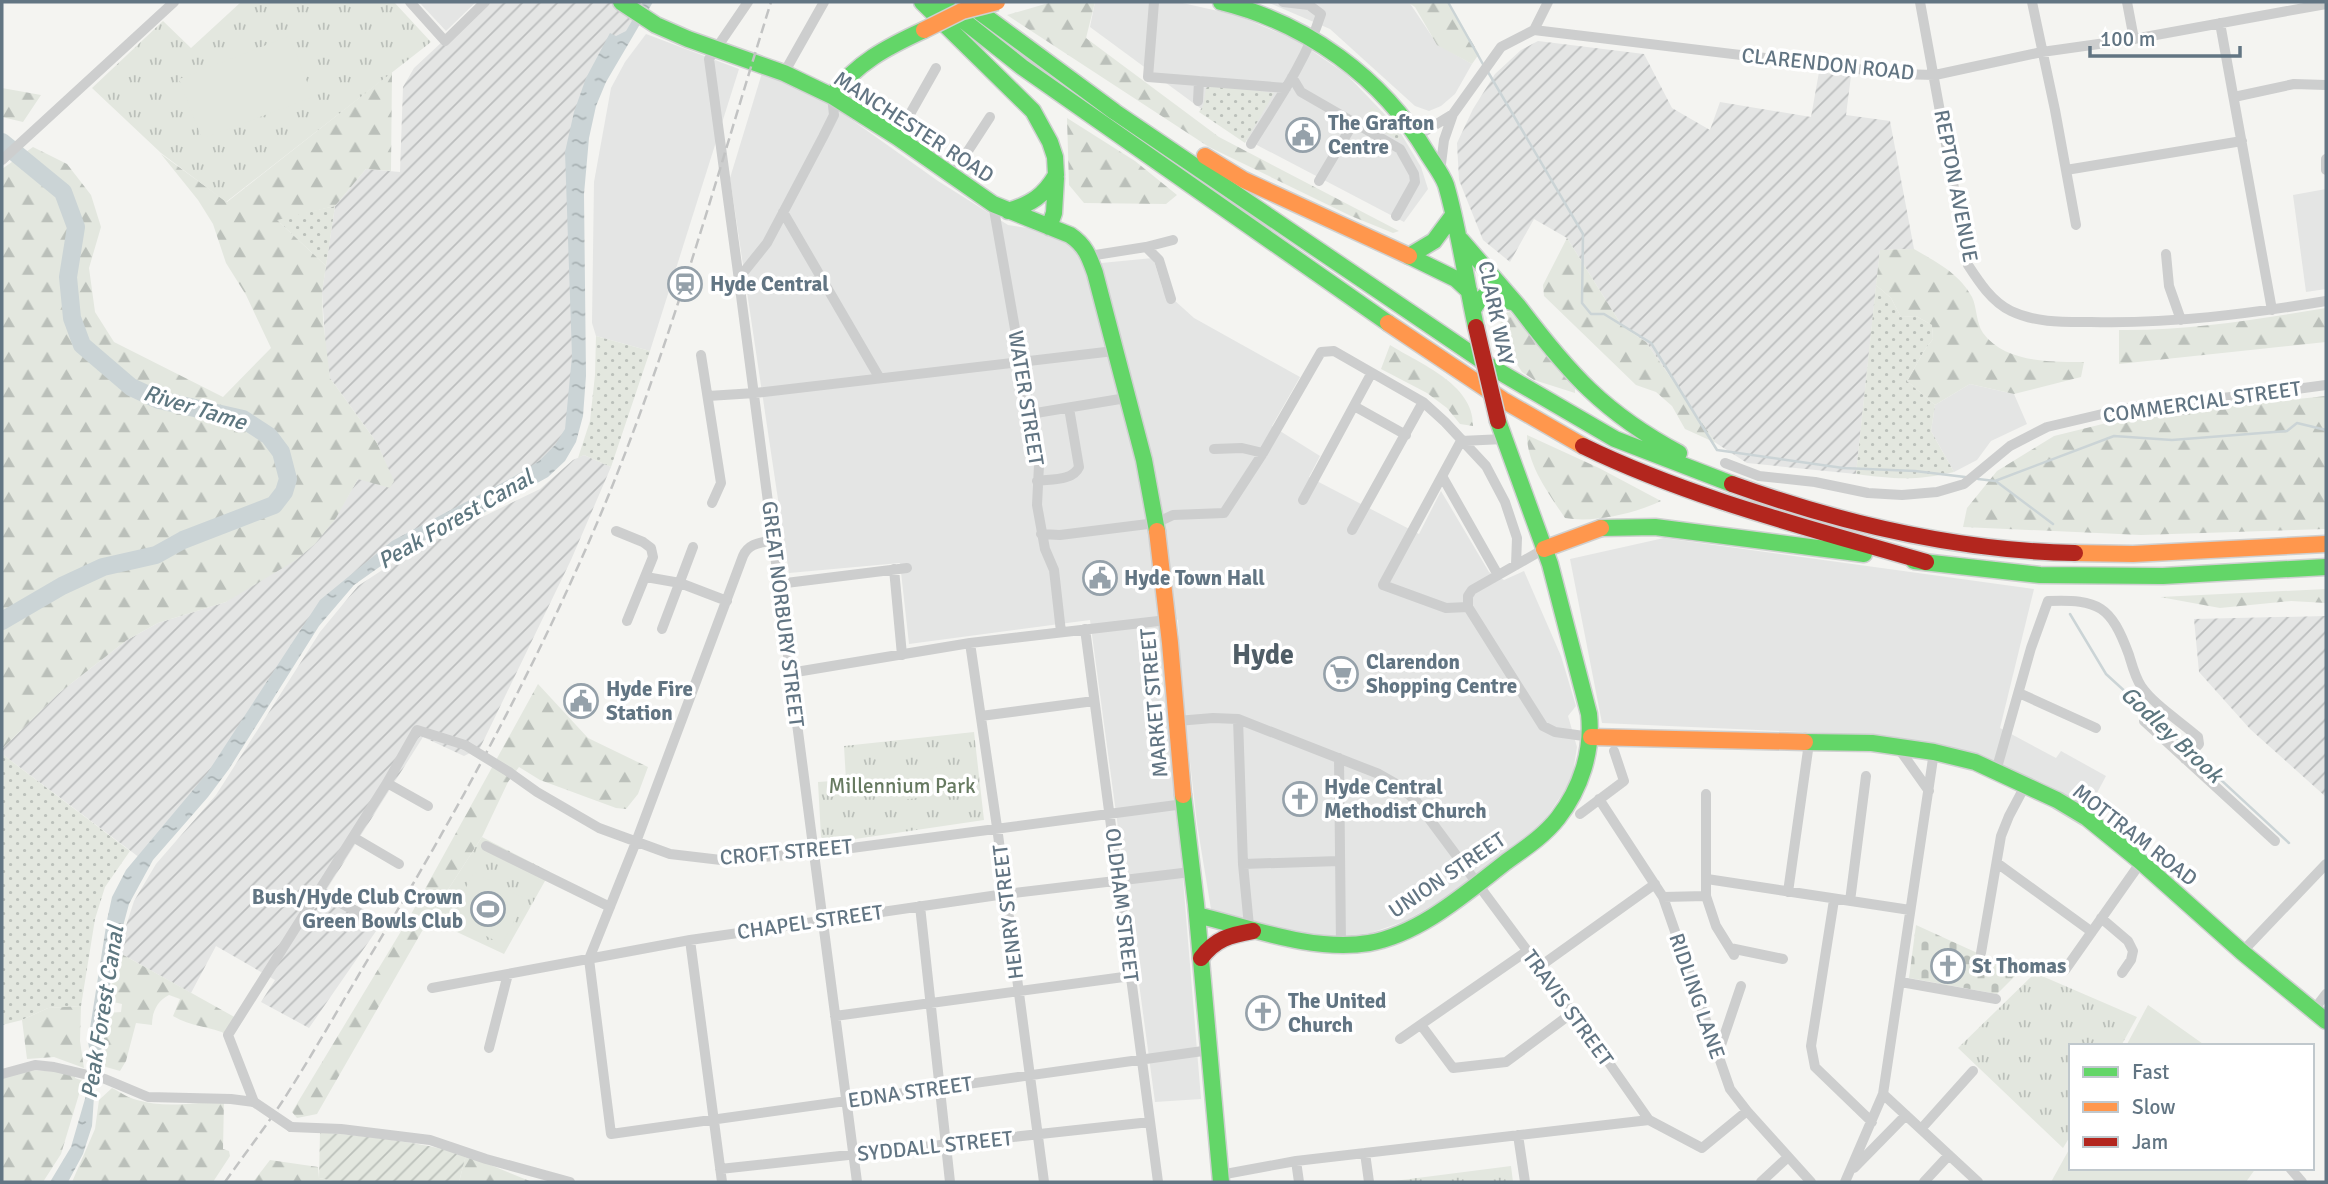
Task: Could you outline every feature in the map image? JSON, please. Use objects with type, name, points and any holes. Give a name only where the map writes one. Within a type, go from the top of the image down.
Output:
[{"type":"main road","points":[[922,2],[1033,111],[1045,128],[1057,160],[1054,213],[1049,227]]},
{"type":"main road","points":[[940,2],[1015,61],[1118,131],[1279,249],[1476,383],[1540,422],[1604,456],[1706,497],[1926,562]]},
{"type":"main road","points":[[966,2],[1115,112],[1488,365],[1615,439],[1736,485],[1815,511],[1883,530],[1953,544],[2065,553],[2133,554],[2326,544]]},
{"type":"main road","points":[[978,2],[1126,108],[1244,180],[1345,229],[1440,270],[1469,291]]},
{"type":"main road","points":[[832,96],[845,77],[871,55],[962,11],[997,2]]},
{"type":"main road","name":"CLARK WAY","points":[[1221,2],[1252,6],[1313,38],[1373,83],[1417,136],[1440,172],[1445,183],[1498,421],[1544,549],[1586,693],[1591,737]]},
{"type":"main road","name":"MANCHESTER ROAD","points":[[624,4],[656,25],[784,73],[832,96],[1000,208],[1070,236]]},
{"type":"main road","points":[[1000,208],[1035,202],[1042,197],[1056,175]]},
{"type":"main road","points":[[1409,256],[1422,252],[1440,236],[1451,218]]},
{"type":"main road","points":[[1457,235],[1555,354],[1617,416],[1736,485]]},
{"type":"main road","name":"MARKET STREET","points":[[1070,236],[1086,248],[1089,256],[1143,460],[1156,523],[1221,1178]]},
{"type":"main road","points":[[1474,310],[1478,299],[1485,295],[1505,299],[1519,307]]},
{"type":"main road","points":[[1544,549],[1601,528],[1655,527],[2040,575],[2163,576],[2326,567]]},
{"type":"main road","name":"MOTTRAM ROAD","points":[[1591,737],[1872,743],[1934,752],[1975,762],[2026,784],[2087,818],[2320,1016]]},
{"type":"main road","name":"UNION STREET","points":[[1197,915],[1297,939],[1341,945],[1371,943],[1398,934],[1477,884],[1540,836],[1557,819],[1576,786],[1591,737]]},
{"type":"main road","name":"UNION STREET","points":[[1201,958],[1209,946],[1222,936],[1256,928]]},
{"type":"street","points":[[2,160],[174,2]]},
{"type":"street","points":[[410,2],[445,41],[485,2]]},
{"type":"street","points":[[718,49],[748,2]]},
{"type":"street","points":[[784,73],[824,2]]},
{"type":"street","points":[[1154,2],[1148,78],[1286,88]]},
{"type":"street","points":[[1251,144],[1313,38],[1321,14],[1309,5],[1283,2]]},
{"type":"street","points":[[1440,172],[1444,140],[1453,114],[1502,47],[1534,30],[1548,2]]},
{"type":"street","name":"REPTON AVENUE","points":[[1920,2],[1968,265],[1983,288],[2011,311],[2045,321],[2144,324],[2272,310],[2326,301]]},
{"type":"street","points":[[2032,2],[2076,225]]},
{"type":"street","points":[[2127,2],[2134,39]]},
{"type":"street","name":"CLARENDON ROAD","points":[[1534,30],[1898,74],[1935,75],[2042,52],[2134,39],[2326,4]]},
{"type":"street","points":[[2220,23],[2272,310]]},
{"type":"street","name":"GREAT NORBURY STREET","points":[[718,49],[709,59],[857,1182]]},
{"type":"street","points":[[897,137],[936,68]]},
{"type":"street","points":[[1292,77],[1301,92],[1399,149],[1415,182],[1396,216]]},
{"type":"street","points":[[1198,101],[1199,81]]},
{"type":"street","points":[[2234,97],[2294,84],[2326,85]]},
{"type":"street","points":[[739,278],[767,243],[834,114],[832,96]]},
{"type":"street","points":[[1417,136],[1453,114]]},
{"type":"street","points":[[951,177],[990,117]]},
{"type":"street","points":[[1318,181],[1354,122]]},
{"type":"street","points":[[2066,170],[2242,141]]},
{"type":"street","points":[[2326,159],[2326,170]]},
{"type":"street","name":"WATER STREET","points":[[1000,208],[1021,363],[1039,465],[1037,505],[1041,534],[1054,570],[1061,632]]},
{"type":"street","points":[[783,212],[879,377]]},
{"type":"street","points":[[1089,256],[1173,240]]},
{"type":"street","points":[[1146,247],[1159,260],[1171,299]]},
{"type":"street","points":[[2166,254],[2169,286],[2181,320]]},
{"type":"street","points":[[708,396],[755,393],[1114,351]]},
{"type":"street","points":[[1041,534],[1060,535],[1156,523],[1173,515],[1224,513],[1263,453],[1321,352],[1334,351],[1423,402],[1486,466],[1505,502],[1517,538],[1516,565]]},
{"type":"street","points":[[701,355],[722,483],[712,503]]},
{"type":"street","points":[[1303,500],[1371,373]]},
{"type":"street","name":"COMMERCIAL STREET","points":[[1725,463],[1759,476],[1815,482],[1868,493],[1902,495],[1937,492],[1964,484],[2010,446],[2047,428],[2132,407],[2326,385]]},
{"type":"street","points":[[1030,414],[1126,398]]},
{"type":"street","points":[[1352,530],[1423,402]]},
{"type":"street","points":[[1354,406],[1406,435]]},
{"type":"street","points":[[1037,481],[1072,476],[1078,471],[1069,408]]},
{"type":"street","points":[[1461,441],[1504,439]]},
{"type":"street","points":[[1461,441],[1383,585],[1446,608],[1468,607]]},
{"type":"street","points":[[1214,449],[1242,448],[1263,453]]},
{"type":"street","points":[[1442,476],[1498,575]]},
{"type":"street","points":[[616,531],[643,542],[651,548],[653,557],[627,621]]},
{"type":"street","points":[[589,960],[746,551],[754,544],[773,540]]},
{"type":"street","points":[[662,629],[693,547]]},
{"type":"street","points":[[1544,549],[1472,590],[1468,596],[1468,607],[1543,726],[1555,732],[1591,737]]},
{"type":"street","points":[[778,584],[907,568]]},
{"type":"street","points":[[894,569],[902,655]]},
{"type":"street","points":[[646,576],[680,583],[727,601]]},
{"type":"street","points":[[1996,771],[2031,648],[2048,601],[2084,601],[2109,616],[2118,627],[2138,682],[2198,737],[2199,744],[2186,758]]},
{"type":"street","points":[[790,673],[970,643],[1167,620]]},
{"type":"street","name":"OLDHAM STREET","points":[[1085,629],[1158,1182]]},
{"type":"street","name":"HENRY STREET","points":[[970,643],[1044,1182]]},
{"type":"street","points":[[2019,692],[2096,728]]},
{"type":"street","points":[[981,716],[1094,701]]},
{"type":"street","points":[[1177,721],[1238,719],[1244,864],[1256,928]]},
{"type":"street","name":"TRAVIS STREET","points":[[1238,719],[1379,774],[1400,786],[1416,801],[1649,1120],[1702,1148],[1746,1111]]},
{"type":"street","points":[[2144,720],[2275,841]]},
{"type":"street","name":"CROFT STREET","points":[[387,783],[417,730],[465,745],[599,828],[670,855],[721,860],[814,853],[1184,804]]},
{"type":"street","points":[[1788,892],[1809,743]]},
{"type":"street","points":[[1897,746],[1929,791]]},
{"type":"street","points":[[1580,814],[1624,781],[1614,751]]},
{"type":"street","points":[[1847,1178],[1883,1094],[1934,752]]},
{"type":"street","points":[[1339,758],[1341,945]]},
{"type":"street","points":[[1850,901],[1866,776]]},
{"type":"street","points":[[254,1102],[228,1035],[387,783],[428,806]]},
{"type":"street","points":[[1981,953],[2001,836],[2026,784]]},
{"type":"street","points":[[1706,794],[1706,896],[1716,926],[1732,952],[1783,959]]},
{"type":"street","name":"RIDLING LANE","points":[[1599,799],[1663,897],[1730,1089],[1746,1111],[1811,1182]]},
{"type":"street","points":[[353,836],[399,864]]},
{"type":"street","points":[[486,846],[610,907]]},
{"type":"street","points":[[1244,864],[1339,862]]},
{"type":"street","points":[[2065,970],[2141,862]]},
{"type":"street","points":[[1997,863],[2092,932]]},
{"type":"street","points":[[2242,952],[2326,864]]},
{"type":"street","name":"CHAPEL STREET","points":[[432,988],[691,940],[1005,894],[1191,872]]},
{"type":"street","points":[[1707,879],[1910,910]]},
{"type":"street","points":[[1539,967],[1654,884]]},
{"type":"street","points":[[319,891],[372,920]]},
{"type":"street","points":[[1663,897],[1706,896]]},
{"type":"street","points":[[1834,900],[1811,1046],[1815,1067],[1871,1122]]},
{"type":"street","points":[[920,906],[950,1182]]},
{"type":"street","points":[[2101,918],[2128,941],[2133,951],[2131,960],[2122,973]]},
{"type":"street","points":[[691,940],[722,1182]]},
{"type":"street","points":[[1400,1040],[1527,951]]},
{"type":"street","name":"EDNA STREET","points":[[589,960],[611,1134],[1210,1050]]},
{"type":"street","points":[[489,1048],[508,974]]},
{"type":"street","points":[[835,1016],[1131,976]]},
{"type":"street","points":[[1900,982],[1996,999]]},
{"type":"street","points":[[1717,1054],[1741,986]]},
{"type":"street","points":[[2320,1016],[2326,994]]},
{"type":"street","points":[[1420,1025],[1453,1068],[1506,1062],[1572,1013]]},
{"type":"street","points":[[2,1074],[35,1065],[54,1067],[105,1079],[148,1097],[254,1102],[291,1127],[341,1129],[430,1140],[570,1182]]},
{"type":"street","points":[[1921,1129],[1973,1071]]},
{"type":"street","points":[[1883,1094],[1978,1182]]},
{"type":"street","points":[[1847,1178],[1906,1115]]},
{"type":"street","points":[[1221,1178],[1296,1161],[1649,1120]]},
{"type":"street","name":"SYDDALL STREET","points":[[720,1169],[1150,1122]]},
{"type":"street","points":[[1518,1135],[1525,1182]]},
{"type":"street","points":[[1365,1153],[1369,1182]]},
{"type":"street","points":[[1924,1182],[1949,1155]]},
{"type":"street","points":[[1761,1182],[1788,1157]]},
{"type":"street","points":[[1296,1161],[1299,1182]]},
{"type":"shaded area","points":[[419,2],[476,2],[446,31]]},
{"type":"shaded area","points":[[485,2],[621,2],[639,17],[612,53],[579,145],[577,333],[565,448],[343,587],[272,689],[144,861],[2,754],[2,749],[59,693],[127,640],[158,623],[226,602],[335,518],[358,479],[393,481],[377,443],[330,378],[322,292],[335,206],[366,169],[400,172],[403,87],[414,68]]},
{"type":"shaded area","points":[[1095,2],[1178,2],[1236,15],[1296,40],[1346,74],[1397,127],[1421,167],[1428,189],[1404,222],[1234,133],[1090,27]]},
{"type":"shaded area","points":[[1267,2],[1409,2],[1437,44],[1472,64],[1455,94],[1441,106],[1429,111],[1415,106],[1330,29]]},
{"type":"shaded area","points":[[646,34],[739,69],[650,351],[596,336],[592,323],[594,182],[611,88],[625,62]]},
{"type":"shaded area","points":[[1538,41],[1644,54],[1672,108],[1710,130],[1720,102],[1811,117],[1819,72],[1851,76],[1846,115],[1890,121],[1914,249],[1880,250],[1856,474],[1747,463],[1716,443],[1646,342],[1622,326],[1567,238],[1534,219],[1510,262],[1483,240],[1459,180],[1457,143],[1473,109],[1495,74],[1521,50]]},
{"type":"shaded area","points":[[762,73],[821,98],[938,181],[1008,225],[1049,231],[1074,246],[1091,264],[1153,258],[1163,290],[1194,318],[1300,377],[1272,426],[1320,456],[1309,477],[1419,534],[1441,491],[1489,572],[1504,580],[1524,571],[1561,656],[1576,706],[1568,716],[1577,747],[1572,779],[1537,832],[1460,890],[1405,921],[1371,933],[1314,939],[1265,932],[1211,909],[1197,824],[1181,682],[1178,620],[1161,611],[1201,1099],[1155,1102],[1090,620],[909,644],[900,563],[789,573],[730,178]]},
{"type":"shaded area","points":[[2326,189],[2326,289],[2306,292],[2293,195]]},
{"type":"shaded area","points":[[1970,384],[2014,394],[2027,424],[1991,441],[1977,460],[1954,472],[1931,431],[1935,405]]},
{"type":"shaded area","points":[[584,455],[611,467],[571,560],[480,748],[464,756],[423,737],[327,889],[383,921],[309,1028],[261,1002],[275,980],[216,946],[191,993],[120,953],[134,901],[156,864],[216,795],[320,632],[358,586],[408,553],[540,489],[573,460]]},
{"type":"shaded area","points":[[1664,538],[2034,589],[2000,728],[2056,758],[2061,751],[2106,776],[2088,810],[1976,761],[1890,736],[1602,723],[1570,559]]},
{"type":"shaded area","points":[[2326,616],[2326,797],[2250,729],[2199,672],[2194,619]]},
{"type":"green space","points":[[241,2],[394,2],[431,42],[226,202],[161,153],[92,88],[163,21],[191,48]]},
{"type":"green space","points":[[1052,2],[1095,2],[1086,38],[1219,137],[1399,231],[1393,233],[1351,216],[1209,147],[1007,15]]},
{"type":"green space","points":[[1407,2],[1448,2],[1479,54],[1472,64],[1437,45],[1415,7]]},
{"type":"green space","points":[[289,36],[313,97],[202,139],[179,79]]},
{"type":"green space","points":[[392,72],[391,171],[366,169],[335,206],[277,220],[326,266],[322,292],[323,320],[330,378],[377,443],[394,481],[390,488],[358,479],[336,518],[315,544],[296,560],[226,602],[158,623],[127,640],[59,693],[2,749],[2,169],[33,147],[67,164],[91,195],[101,227],[89,268],[95,312],[114,342],[223,397],[271,348],[246,295],[226,263],[213,224],[198,200],[161,154],[227,202]]},
{"type":"green space","points":[[1211,85],[1274,93],[1245,143],[1199,112],[1203,106],[1206,88]]},
{"type":"green space","points":[[2,88],[41,95],[23,122],[2,117]]},
{"type":"green space","points":[[1372,107],[1392,124],[1401,137],[1398,140],[1363,120]]},
{"type":"green space","points":[[1067,118],[1135,161],[1177,195],[1166,204],[1084,203],[1069,185]]},
{"type":"green space","points":[[335,206],[326,266],[276,219]]},
{"type":"green space","points":[[1567,238],[1622,326],[1646,342],[1716,443],[1685,429],[1672,406],[1656,392],[1636,385],[1544,296],[1543,285]]},
{"type":"green space","points":[[1914,249],[1961,281],[1972,297],[1983,333],[1992,343],[2029,359],[2084,362],[2081,377],[2014,394],[1970,384],[1935,405],[1907,381],[1933,339],[1932,325],[1916,316],[1901,317],[1891,298],[1876,285],[1880,250]]},
{"type":"green space","points":[[1876,285],[1891,298],[1901,317],[1916,316],[1932,325],[1933,339],[1907,381],[1935,405],[1931,431],[1954,472],[1905,478],[1856,474]]},
{"type":"green space","points":[[2326,308],[2326,342],[2119,364],[2119,330],[2197,326]]},
{"type":"green space","points":[[1510,312],[1575,388],[1575,393],[1534,380],[1522,372],[1501,339],[1499,329],[1503,313]]},
{"type":"green space","points":[[596,336],[650,351],[611,467],[584,455],[578,458],[590,421]]},
{"type":"green space","points":[[1390,345],[1430,368],[1455,387],[1465,398],[1471,411],[1473,426],[1460,424],[1447,408],[1427,393],[1381,369]]},
{"type":"green space","points":[[2326,396],[2326,529],[2141,535],[1963,527],[1967,508],[1997,471],[2054,436],[2135,416]]},
{"type":"green space","points":[[1527,435],[1599,468],[1661,501],[1613,516],[1565,518],[1535,468]]},
{"type":"green space","points":[[2326,589],[2326,603],[2291,601],[2220,608],[2160,597]]},
{"type":"green space","points":[[538,684],[588,738],[648,767],[638,794],[626,809],[616,808],[540,780],[519,767],[508,782],[482,837],[429,919],[317,1114],[297,1118],[292,1112],[409,918]]},
{"type":"green space","name":"Millennium Park","points":[[974,732],[984,820],[828,843],[821,837],[818,782],[846,780],[844,746]]},
{"type":"green space","points":[[2,754],[130,851],[105,887],[95,919],[81,1006],[48,1008],[22,1020],[2,1025]]},
{"type":"green space","points":[[943,767],[947,794],[888,802],[884,775]]},
{"type":"green space","points":[[482,837],[550,872],[504,954],[429,919]]},
{"type":"green space","name":"Bush/Hyde Club Crown Green Bowls Club","points":[[474,872],[526,899],[502,944],[450,918]]},
{"type":"green space","points":[[1916,925],[2019,972],[1997,994],[1909,978]]},
{"type":"green space","points":[[118,952],[238,1019],[228,1035],[173,1016],[180,999],[169,995],[156,1007],[152,1025],[136,1023],[126,1061],[120,1071],[99,1065],[107,1013],[121,1012],[122,1004],[109,1001]]},
{"type":"green space","points":[[2035,973],[2137,1017],[2122,1044],[2069,1044],[2069,1138],[2063,1148],[1958,1048]]},
{"type":"green space","points":[[2148,1005],[2203,1044],[2127,1044]]},
{"type":"green space","points":[[81,1006],[80,1041],[84,1068],[54,1057],[27,1059],[22,1020],[48,1008]]},
{"type":"green space","points":[[16,1069],[76,1073],[75,1078],[83,1081],[61,1154],[43,1182],[2,1182],[2,1074]]},
{"type":"green space","points":[[112,1088],[134,1099],[157,1104],[192,1104],[224,1099],[223,1149],[229,1151],[230,1156],[213,1182],[72,1182],[95,1129],[99,1100]]},
{"type":"green space","points":[[320,1132],[412,1143],[466,1155],[459,1182],[339,1182],[319,1178]]},
{"type":"green space","points":[[2069,1150],[2069,1170],[2255,1170],[2246,1182],[2051,1182]]},
{"type":"green space","points":[[466,1155],[532,1182],[459,1182]]},
{"type":"green space","points":[[270,1160],[318,1167],[319,1178],[339,1182],[253,1182]]},
{"type":"green space","points":[[1511,1166],[1513,1182],[1386,1182]]},
{"type":"water","name":"Peak Forest Canal","points":[[643,2],[653,2],[606,82],[596,106],[589,138],[584,194],[586,376],[583,416],[576,442],[565,461],[548,477],[485,512],[402,551],[354,585],[319,626],[229,769],[153,860],[129,904],[113,963],[101,1053],[96,1067],[92,1126],[83,1154],[68,1182],[50,1182],[71,1147],[89,1085],[91,1062],[88,1041],[107,920],[112,897],[126,870],[208,772],[320,600],[392,541],[539,461],[555,445],[565,429],[572,356],[565,152],[574,112],[586,78],[610,33],[616,36],[626,31]]},
{"type":"waterway","points":[[1448,2],[1484,66]]},
{"type":"waterway","points":[[1488,72],[1583,234],[1582,303],[1591,314],[1604,314],[1651,343],[1717,450],[1843,468],[1915,471],[1965,477]]},
{"type":"waterway","name":"River Tame","points":[[2,142],[63,192],[76,227],[68,277],[72,318],[82,345],[131,387],[159,400],[243,419],[269,436],[281,452],[288,479],[284,492],[274,505],[183,540],[156,555],[103,567],[62,586],[2,621]]},
{"type":"waterway","points":[[1978,479],[1995,481],[2114,436],[2172,440],[2287,431],[2297,423],[2326,430]]},
{"type":"waterway","name":"Godley Brook","points":[[1997,482],[2053,524]]},
{"type":"waterway","name":"Godley Brook","points":[[2070,614],[2106,674],[2189,750]]},
{"type":"waterway","name":"Godley Brook","points":[[2193,754],[2289,843]]},
{"type":"railway","points":[[225,1182],[293,1084],[430,854],[488,750],[567,591],[643,406],[771,2]]},
{"type":"traffic: fast","points":[[621,2],[656,25],[784,73],[832,96],[897,137],[993,204],[1070,235],[1079,243],[1095,273],[1144,460],[1157,531]]},
{"type":"traffic: fast","points":[[922,2],[1033,111],[1050,142],[1055,157],[1056,175]]},
{"type":"traffic: fast","points":[[940,2],[1022,67],[1388,323]]},
{"type":"traffic: fast","points":[[966,2],[1115,112],[1488,365],[1615,439],[1732,484]]},
{"type":"traffic: fast","points":[[1221,2],[1252,11],[1312,39],[1364,77],[1388,100],[1409,126],[1446,185],[1476,327]]},
{"type":"traffic: fast","points":[[832,96],[851,74],[873,57],[924,30]]},
{"type":"traffic: fast","points":[[1008,211],[1036,198],[1056,175]]},
{"type":"traffic: fast","points":[[1049,227],[1054,213],[1056,178]]},
{"type":"traffic: fast","points":[[1409,256],[1434,241],[1451,218]]},
{"type":"traffic: fast","points":[[1461,240],[1519,307]]},
{"type":"traffic: fast","points":[[1409,256],[1456,279],[1469,291]]},
{"type":"traffic: fast","points":[[1473,310],[1481,299],[1489,295],[1511,302]]},
{"type":"traffic: fast","points":[[1519,307],[1590,390],[1629,423],[1679,453]]},
{"type":"traffic: fast","points":[[1197,915],[1304,942],[1348,945],[1388,938],[1424,922],[1459,899],[1540,836],[1566,806],[1584,769],[1589,742],[1589,714],[1550,564],[1498,421]]},
{"type":"traffic: fast","points":[[1601,528],[1655,527],[1864,554]]},
{"type":"traffic: fast","points":[[1914,561],[2040,575],[2163,576],[2326,567]]},
{"type":"traffic: fast","points":[[1805,742],[1872,743],[1934,752],[1975,762],[2057,800],[2087,818],[2141,862],[2242,952],[2326,1021]]},
{"type":"traffic: fast","points":[[1183,795],[1196,904],[1221,1182]]},
{"type":"traffic: slow","points":[[924,30],[962,11],[997,2]]},
{"type":"traffic: slow","points":[[1205,156],[1244,180],[1409,256]]},
{"type":"traffic: slow","points":[[1388,323],[1503,400],[1583,446]]},
{"type":"traffic: slow","points":[[1544,549],[1601,528]]},
{"type":"traffic: slow","points":[[1157,531],[1183,795]]},
{"type":"traffic: slow","points":[[2075,553],[2133,554],[2326,544]]},
{"type":"traffic: slow","points":[[1591,737],[1805,742]]},
{"type":"traffic: jam","points":[[1476,327],[1498,421]]},
{"type":"traffic: jam","points":[[1583,446],[1624,465],[1709,497],[1926,562]]},
{"type":"traffic: jam","points":[[1732,484],[1816,511],[1901,533],[1987,547],[2075,553]]},
{"type":"traffic: jam","points":[[1201,958],[1212,946],[1224,939],[1253,931]]},
{"type":"place","name":"The Grafton Centre","points":[[1303,135]]},
{"type":"place","name":"Hyde Central","points":[[685,284]]},
{"type":"place","name":"Hyde Town Hall","points":[[1100,578]]},
{"type":"place","name":"Clarendon Shopping Centre","points":[[1341,674]]},
{"type":"place","name":"Hyde Fire Station","points":[[581,701]]},
{"type":"place","name":"Hyde Central Methodist Church","points":[[1300,799]]},
{"type":"place","name":"Bush/Hyde Club Crown Green Bowls Club","points":[[488,909]]},
{"type":"place","name":"St Thomas","points":[[1948,966]]},
{"type":"place","name":"The United Church","points":[[1263,1013]]},
{"type":"district","name":"Hyde","points":[[1263,654]]}]
